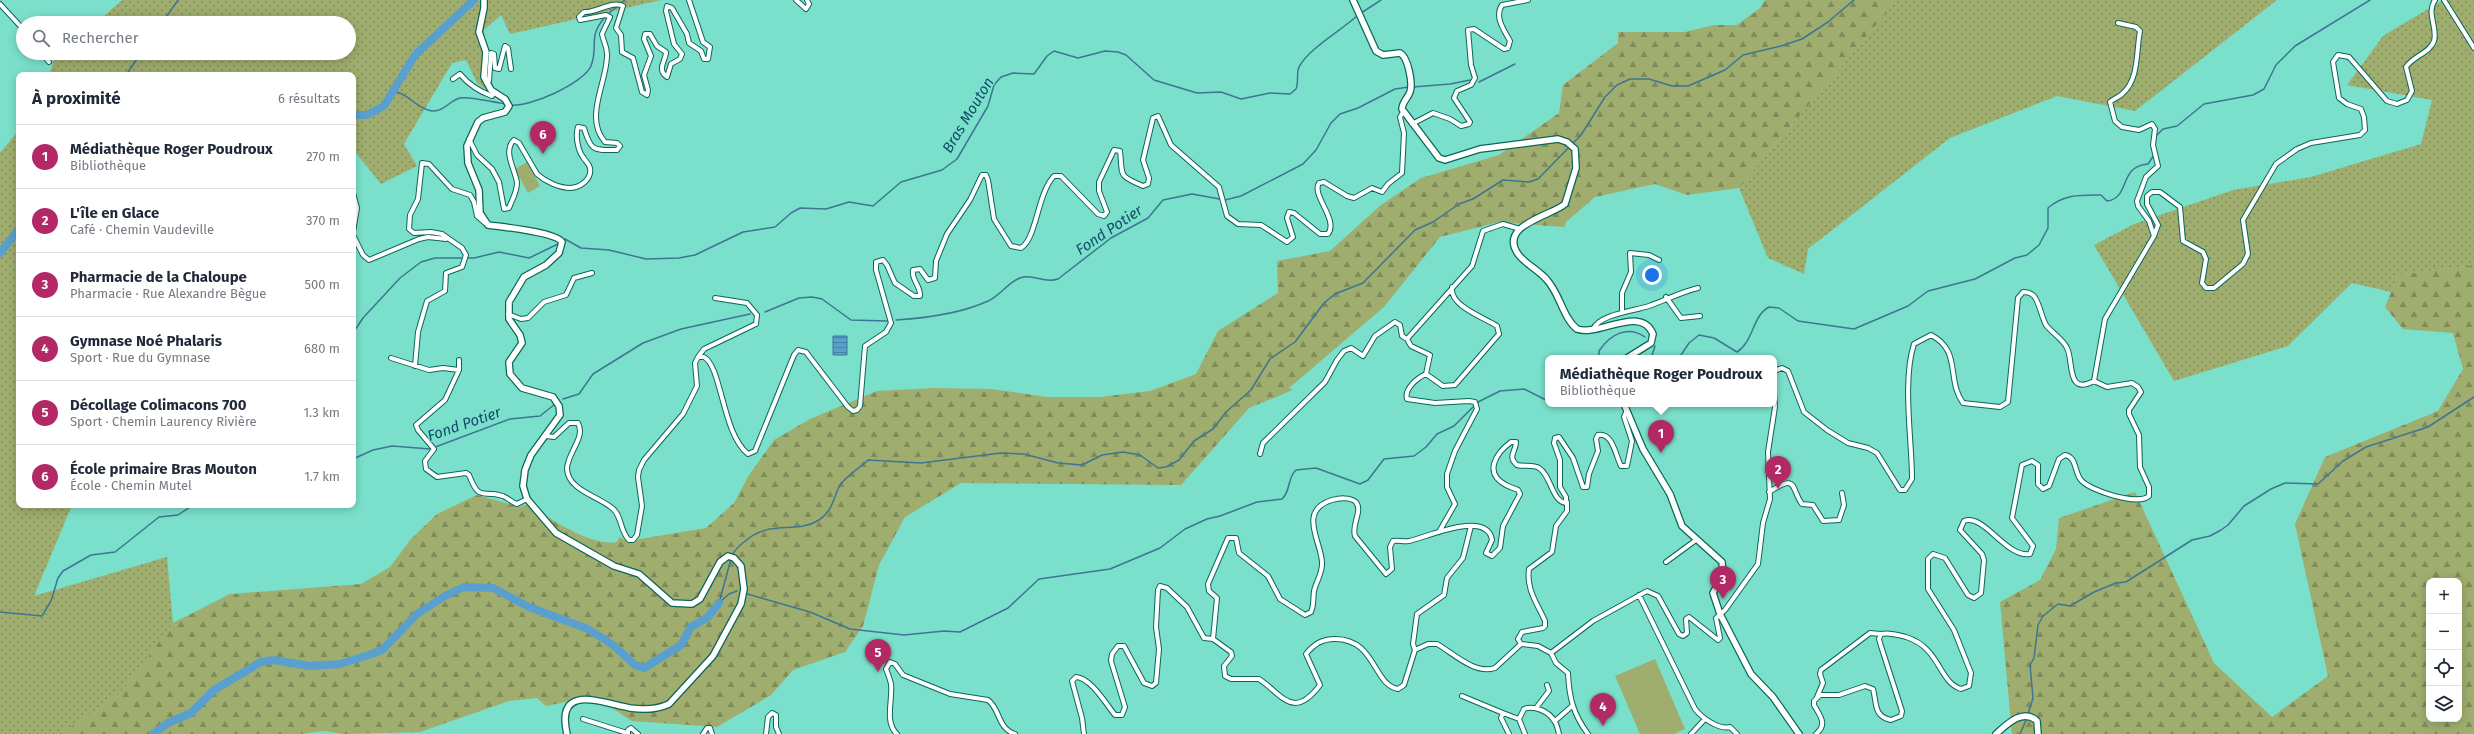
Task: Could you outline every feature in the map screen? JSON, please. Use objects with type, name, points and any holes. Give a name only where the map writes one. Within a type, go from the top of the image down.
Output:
[{"type":"main road","points":[[484,0],[479,32],[486,52],[486,82],[494,93],[506,99],[509,106],[508,109],[483,118],[478,122],[469,139],[468,163],[479,190],[478,207],[485,223],[488,225],[544,234],[561,240],[559,253],[546,265],[524,277],[509,302],[507,314],[520,335],[522,343],[509,362],[510,374],[522,388],[549,394],[559,406],[558,419],[531,455],[525,470],[523,486],[527,499],[556,533],[614,566],[639,574],[672,603],[692,604],[700,599],[723,558],[728,556],[738,561],[741,566],[744,589],[741,604],[713,656],[668,704],[659,708],[643,709],[596,699],[578,700],[572,703],[567,710],[567,734]]},
{"type":"main road","points":[[1354,2],[1376,51],[1383,55],[1398,52],[1404,55],[1411,88],[1402,104],[1403,112],[1437,157],[1445,160],[1489,147],[1558,139],[1567,142],[1575,149],[1577,161],[1565,204],[1525,224],[1520,229],[1514,241],[1517,253],[1547,279],[1574,327],[1580,331],[1593,330],[1634,321],[1646,324],[1653,334],[1651,343],[1632,355]]},
{"type":"main road","points":[[1626,407],[1643,449],[1670,494],[1682,526],[1722,562],[1723,575],[1713,593],[1720,614],[1751,674],[1773,697],[1799,734]]},
{"type":"main road","points":[[1996,734],[2012,721],[2023,716],[2032,716],[2037,721],[2038,734]]},
{"type":"street","points":[[469,139],[477,155],[492,169],[499,182],[504,209],[509,208],[516,190],[516,179],[509,156],[510,145],[514,140],[519,143],[536,174],[541,178],[566,188],[580,185],[590,176],[590,169],[580,151],[576,132],[578,127],[584,128],[589,145],[594,150],[617,150],[620,146],[617,143],[604,142],[597,124],[596,106],[607,57],[607,44],[602,34],[610,17],[606,15],[585,20],[580,20],[579,17],[584,12],[592,13],[616,5],[624,6],[616,28],[621,35],[622,52],[633,58],[642,92],[647,95],[648,90],[644,75],[651,56],[644,39],[646,34],[650,34],[657,46],[666,52],[662,72],[667,77],[671,64],[680,59],[682,54],[674,44],[666,11],[667,6],[672,8],[687,34],[688,41],[701,51],[704,59],[708,59],[710,47],[703,42],[689,0]]},
{"type":"street","points":[[796,0],[806,9],[809,4],[808,0]]},
{"type":"street","points":[[1412,124],[1433,113],[1461,126],[1469,124],[1470,122],[1454,98],[1457,91],[1471,85],[1475,78],[1470,65],[1470,52],[1466,35],[1468,30],[1474,29],[1504,50],[1508,48],[1510,41],[1500,23],[1499,9],[1502,5],[1528,0]]},
{"type":"street","points":[[2094,381],[2105,319],[2154,236],[2158,225],[2148,204],[2148,196],[2152,192],[2160,192],[2180,207],[2181,234],[2183,241],[2203,252],[2206,259],[2202,284],[2206,288],[2214,288],[2243,264],[2248,254],[2243,220],[2276,164],[2297,149],[2311,143],[2360,136],[2365,130],[2364,117],[2361,109],[2347,104],[2339,98],[2333,62],[2338,55],[2349,57],[2386,101],[2397,104],[2408,100],[2412,91],[2406,67],[2410,61],[2430,48],[2434,40],[2431,16],[2435,0]]},
{"type":"street","points":[[2444,0],[2448,3],[2474,48]]},
{"type":"street","points":[[0,4],[16,21]]},
{"type":"street","points":[[2118,23],[2136,27],[2140,32],[2134,79],[2123,94],[2110,102],[2109,105],[2115,121],[2122,127],[2140,130],[2152,124],[2155,129],[2153,145],[2158,166],[2146,177],[2137,200],[2138,206],[2149,221],[2154,236]]},
{"type":"street","points":[[486,82],[489,81],[491,53],[494,54],[495,68],[499,69],[505,46],[508,48],[511,69]]},
{"type":"street","points":[[453,79],[460,74],[467,83],[476,90],[492,96],[494,93]]},
{"type":"street","points":[[698,357],[704,356],[708,360],[715,377],[728,423],[745,452],[751,454],[755,451],[794,355],[798,350],[806,352],[848,407],[853,411],[858,409],[865,346],[886,332],[891,323],[876,270],[876,262],[883,260],[898,286],[914,296],[920,296],[920,290],[912,276],[913,270],[920,270],[928,280],[935,278],[936,262],[947,234],[970,200],[982,176],[986,176],[988,180],[996,225],[1011,246],[1022,248],[1029,241],[1040,201],[1054,176],[1061,176],[1098,214],[1104,216],[1107,212],[1099,191],[1098,182],[1114,150],[1120,151],[1120,167],[1124,176],[1143,186],[1148,184],[1149,178],[1143,160],[1153,118],[1158,116],[1171,145],[1217,185],[1227,216],[1233,222],[1238,224],[1261,224],[1287,242],[1293,237],[1287,218],[1289,212],[1294,213],[1320,234],[1328,234],[1331,224],[1317,189],[1318,184],[1324,182],[1351,198],[1358,197],[1372,188],[1379,193],[1382,192],[1388,184],[1402,173],[1404,133],[1400,117],[1403,112]]},
{"type":"street","points":[[415,366],[418,332],[427,301],[446,289],[445,275],[447,272],[462,267],[466,255],[462,248],[446,239],[442,234],[431,232],[414,233],[409,229],[410,215],[418,199],[422,162],[429,164],[452,189],[470,195],[474,202],[476,216],[485,223]]},
{"type":"street","points":[[356,204],[356,214]]},
{"type":"street","points":[[1407,340],[1475,261],[1483,231],[1502,224],[1520,229]]},
{"type":"street","points":[[356,240],[363,255],[369,260],[419,239],[428,237],[446,239]]},
{"type":"street","points":[[1622,313],[1622,293],[1631,272],[1630,253],[1649,255],[1660,260]]},
{"type":"street","points":[[507,314],[521,319],[528,318],[544,302],[566,295],[574,278],[592,273]]},
{"type":"street","points":[[1426,374],[1443,386],[1455,385],[1500,334],[1497,326],[1456,302],[1452,294],[1452,287]]},
{"type":"street","points":[[1593,330],[1600,322],[1622,313],[1649,306],[1666,297],[1698,288]]},
{"type":"street","points":[[1777,370],[1782,368],[1788,371],[1804,412],[1827,430],[1848,443],[1868,448],[1876,453],[1900,490],[1905,490],[1912,479],[1909,401],[1910,355],[1914,344],[1923,338],[1932,335],[1942,340],[1952,356],[1957,394],[1963,403],[2000,407],[2008,402],[2018,298],[2023,292],[2028,292],[2034,296],[2046,325],[2067,348],[2072,377],[2080,384],[2086,385],[2094,381]]},
{"type":"street","points":[[1666,297],[1681,318],[1700,316]]},
{"type":"street","points":[[546,436],[554,437],[569,423],[578,423],[580,436],[568,463],[570,480],[577,487],[612,508],[624,535],[629,540],[633,540],[637,535],[642,506],[638,477],[639,470],[644,460],[683,414],[697,386],[695,362],[704,349],[756,324],[757,315],[747,303],[715,298]]},
{"type":"street","points":[[1260,454],[1263,443],[1325,382],[1344,351],[1351,348],[1363,356],[1376,336],[1395,322],[1400,325],[1402,336],[1411,346],[1430,355],[1426,374],[1417,379],[1409,388],[1407,399],[1435,403],[1469,401],[1475,402],[1477,409],[1452,457],[1446,484],[1455,504],[1440,532]]},
{"type":"street","points":[[391,358],[429,370],[443,368],[459,370]]},
{"type":"street","points":[[460,360],[459,370],[445,400],[416,425],[418,430],[432,444],[434,449],[425,462],[425,466],[436,477],[464,473],[469,475],[474,487],[481,493],[502,496],[517,504],[527,499]]},
{"type":"street","points":[[1816,734],[1823,726],[1824,722],[1814,705],[1824,683],[1820,674],[1821,670],[1870,633],[1895,634],[1924,645],[1951,684],[1956,688],[1965,689],[1971,683],[1971,673],[1954,630],[1928,589],[1930,555],[1941,555],[1945,558],[1968,595],[1974,598],[1981,593],[1984,560],[1982,554],[1960,530],[1964,521],[1968,520],[1978,522],[2018,553],[2030,554],[2033,546],[2014,521],[2012,512],[2022,465],[2028,461],[2035,462],[2038,465],[2038,484],[2043,489],[2049,486],[2059,459],[2065,455],[2073,460],[2080,479],[2098,490],[2131,499],[2141,500],[2149,496],[2149,487],[2139,461],[2139,435],[2129,410],[2141,392],[2132,383],[2106,387],[2094,381]]},
{"type":"street","points":[[1551,654],[1593,621],[1650,591],[1658,596],[1681,636],[1687,633],[1686,619],[1689,617],[1716,641],[1720,638],[1715,620],[1725,610],[1758,564],[1769,492],[1768,452],[1775,407]]},
{"type":"street","points":[[1521,644],[1518,639],[1522,632],[1543,628],[1545,626],[1545,621],[1528,586],[1529,569],[1552,552],[1556,526],[1567,511],[1567,502],[1560,486],[1560,460],[1555,438],[1559,436],[1562,439],[1567,451],[1573,458],[1582,487],[1587,487],[1591,467],[1598,451],[1596,439],[1598,434],[1605,436],[1613,445],[1621,466],[1627,466],[1632,441],[1624,417],[1627,410]]},
{"type":"street","points":[[1213,639],[1217,598],[1209,590],[1208,584],[1226,540],[1230,536],[1236,538],[1239,552],[1268,576],[1280,599],[1305,615],[1311,612],[1314,592],[1321,571],[1322,557],[1314,538],[1314,521],[1317,512],[1325,503],[1342,499],[1356,502],[1358,508],[1353,528],[1355,536],[1386,574],[1392,569],[1390,547],[1393,541],[1408,542],[1440,532],[1471,526],[1481,528],[1490,535],[1492,540],[1486,552],[1489,556],[1494,554],[1502,543],[1503,526],[1520,494],[1518,490],[1505,485],[1498,478],[1493,464],[1499,451],[1511,442],[1514,441],[1516,444],[1512,454],[1513,462],[1517,465],[1534,466],[1541,469],[1559,501],[1567,502]]},
{"type":"street","points":[[1769,492],[1784,484],[1791,484],[1795,486],[1802,504],[1813,505],[1823,521],[1831,522],[1839,520],[1844,512],[1842,493]]},
{"type":"street","points":[[1084,734],[1082,718],[1072,681],[1076,677],[1083,679],[1103,698],[1115,715],[1122,715],[1125,707],[1111,661],[1112,654],[1118,646],[1124,646],[1144,683],[1152,686],[1156,683],[1159,649],[1156,621],[1158,590],[1160,586],[1167,588],[1187,607],[1204,638],[1213,639],[1231,652],[1232,656],[1224,666],[1225,676],[1231,679],[1259,679],[1282,700],[1291,703],[1302,700],[1320,685],[1306,654],[1322,640],[1346,639],[1355,643],[1370,658],[1388,686],[1398,689],[1404,685],[1415,650],[1413,644],[1417,614],[1420,610],[1440,600],[1444,595],[1447,578],[1463,558],[1471,526]]},
{"type":"street","points":[[1666,562],[1696,540]]},
{"type":"street","points":[[1640,595],[1695,709],[1705,719],[1726,728],[1730,727],[1737,734]]},
{"type":"street","points":[[1816,698],[1820,695],[1839,695],[1865,686],[1870,687],[1873,689],[1876,709],[1879,715],[1891,720],[1901,716],[1902,710],[1879,639],[1881,634]]},
{"type":"street","points":[[1415,650],[1428,644],[1437,644],[1470,665],[1490,670],[1495,668],[1521,644],[1538,646],[1551,654],[1556,663],[1568,673],[1568,688],[1572,706],[1588,734]]},
{"type":"street","points":[[896,734],[891,726],[890,720],[891,686],[886,669],[890,662],[895,664],[903,675],[950,694],[988,700],[995,708],[1003,726],[1015,734]]},
{"type":"street","points":[[1536,708],[1548,692],[1547,685]]},
{"type":"street","points":[[1462,696],[1519,719],[1525,734]]},
{"type":"street","points":[[1555,721],[1572,706]]},
{"type":"street","points":[[1519,719],[1524,709],[1536,708],[1543,711],[1555,721],[1560,734]]},
{"type":"street","points":[[766,734],[768,717],[772,713],[776,715],[776,727],[779,734]]},
{"type":"street","points":[[1503,713],[1501,718],[1509,734]]},
{"type":"street","points":[[583,719],[627,733],[632,728],[638,734]]},
{"type":"street","points":[[1691,734],[1705,719]]},
{"type":"street","points":[[703,734],[708,728],[710,728],[712,734]]},
{"type":"street","points":[[1724,734],[1726,728]]},
{"type":"green space","points":[[122,0],[661,0],[510,34],[501,15],[484,30],[490,92],[477,83],[466,60],[452,63],[404,144],[417,166],[381,184],[356,153],[356,72],[50,72],[55,60],[356,60],[356,16],[104,16]]},
{"type":"green space","points":[[1765,0],[1897,0],[1739,188],[1687,195],[1655,184],[1595,197],[1566,222],[1564,227],[1499,222],[1440,237],[1384,307],[1289,388],[1293,390],[1249,408],[1181,485],[961,483],[905,517],[879,565],[863,626],[845,652],[793,670],[771,695],[717,727],[632,721],[593,696],[546,706],[537,698],[509,701],[420,732],[343,734],[324,731],[300,734],[59,734],[91,714],[123,690],[173,623],[230,594],[361,584],[390,567],[411,539],[437,514],[477,495],[520,507],[528,504],[547,517],[583,536],[607,542],[617,542],[619,537],[628,541],[706,528],[734,503],[749,475],[774,440],[810,419],[877,391],[934,388],[991,389],[1047,397],[1100,397],[1150,391],[1196,374],[1218,331],[1278,293],[1277,261],[1330,251],[1381,205],[1421,178],[1499,155],[1559,113],[1563,85],[1618,43],[1618,32],[1685,32],[1714,25],[1737,25],[1760,8]]},
{"type":"green space","points":[[1897,0],[2277,0],[2135,111],[2057,96],[1950,138],[1808,249],[1804,274],[1768,258],[1739,188]]},
{"type":"green space","points":[[2443,0],[2474,0],[2474,265],[2398,275],[2391,292],[2352,283],[2288,346],[2174,381],[2094,245],[2134,224],[2233,190],[2311,177],[2421,144],[2432,100],[2347,85],[2383,36]]},
{"type":"green space","points":[[16,134],[16,508],[71,508],[34,596],[167,557],[173,623],[123,690],[91,714],[59,734],[0,734],[0,153]]},
{"type":"green space","points":[[527,162],[540,186],[528,193],[515,169]]},
{"type":"green space","points":[[2474,265],[2474,734],[2012,734],[2000,602],[2040,580],[2056,549],[2059,518],[2135,492],[2214,663],[2272,717],[2328,676],[2295,524],[2325,457],[2438,411],[2463,369],[2453,333],[2403,329],[2385,307],[2398,275]]},
{"type":"green space","points":[[1655,659],[1685,729],[1674,734],[1640,734],[1615,676]]},
{"type":"water","points":[[833,336],[847,336],[847,355],[833,355]]},
{"type":"waterway","points":[[167,16],[178,0]]},
{"type":"waterway","points":[[356,115],[367,115],[384,106],[415,55],[474,0]]},
{"type":"waterway","points":[[620,4],[625,0]]},
{"type":"waterway","name":"Bras Mouton","points":[[1361,13],[1381,0]]},
{"type":"waterway","points":[[732,556],[735,550],[754,535],[773,528],[801,526],[819,520],[827,513],[832,505],[842,483],[848,476],[868,460],[921,463],[1001,453],[1024,454],[1058,463],[1082,465],[1102,455],[1123,452],[1140,455],[1158,468],[1166,467],[1179,460],[1194,441],[1213,429],[1226,412],[1251,390],[1270,359],[1295,342],[1324,303],[1335,294],[1363,283],[1415,230],[1433,222],[1459,204],[1473,199],[1503,180],[1529,182],[1538,179],[1581,135],[1605,97],[1617,85],[1630,79],[1649,79],[1672,86],[1688,86],[1725,70],[1743,55],[1781,46],[1802,39],[1828,22],[1854,0]]},
{"type":"waterway","points":[[2155,147],[2156,136],[2163,129],[2177,126],[2204,104],[2253,95],[2264,89],[2276,65],[2295,46],[2370,0]]},
{"type":"waterway","points":[[608,14],[618,6]]},
{"type":"waterway","name":"Bras Mouton","points":[[563,240],[565,239],[581,248],[609,250],[646,259],[679,258],[695,255],[743,232],[775,227],[791,213],[800,208],[826,209],[849,202],[873,206],[901,182],[942,170],[957,159],[988,106],[994,85],[1001,77],[1013,73],[1034,74],[1047,56],[1054,51],[1078,58],[1105,51],[1118,52],[1126,55],[1154,80],[1197,93],[1221,92],[1241,99],[1270,93],[1290,94],[1296,89],[1298,70],[1303,60],[1358,15]]},
{"type":"waterway","points":[[510,105],[530,103],[555,93],[578,80],[586,73],[591,66],[593,59],[596,31],[605,17]]},
{"type":"waterway","points":[[128,72],[136,60]]},
{"type":"waterway","name":"Fond Potier","points":[[1479,82],[1515,64]]},
{"type":"waterway","name":"Fond Potier","points":[[1413,87],[1450,84],[1470,80]]},
{"type":"waterway","name":"Fond Potier","points":[[896,320],[943,315],[966,309],[992,299],[1011,283],[1020,278],[1029,277],[1048,280],[1058,279],[1111,238],[1148,218],[1163,200],[1192,194],[1225,200],[1241,196],[1303,164],[1316,150],[1331,123],[1340,114],[1358,108],[1395,89],[1409,87]]},
{"type":"waterway","points":[[394,91],[404,95],[427,110],[432,111],[440,110],[456,99],[460,98],[470,98],[507,104]]},
{"type":"waterway","points":[[1681,355],[1689,343],[1699,335],[1714,338],[1737,352],[1747,342],[1759,316],[1769,307],[1779,308],[1798,321],[1854,329],[1908,306],[1928,291],[1975,279],[2015,258],[2027,255],[2039,245],[2048,228],[2048,208],[2054,203],[2080,195],[2101,195],[2107,201],[2114,199],[2123,189],[2132,170],[2139,166],[2148,164],[2154,155]]},
{"type":"waterway","points":[[0,253],[16,233]]},
{"type":"waterway","name":"Bras Mouton","points":[[356,328],[363,318],[400,278],[421,262],[435,258],[474,258],[499,252],[529,258],[560,243]]},
{"type":"waterway","name":"Fond Potier","points":[[765,312],[799,298],[812,297],[822,299],[851,320],[887,321]]},
{"type":"waterway","name":"Fond Potier","points":[[563,399],[579,394],[593,374],[643,343],[681,329],[750,314]]},
{"type":"waterway","points":[[1599,355],[1599,351],[1603,345],[1608,340],[1620,333],[1639,333],[1645,337]]},
{"type":"waterway","points":[[1652,355],[1655,346]]},
{"type":"waterway","points":[[744,593],[810,612],[850,629],[904,635],[944,631],[960,632],[1008,608],[1039,579],[1110,569],[1160,548],[1185,529],[1207,519],[1220,516],[1257,502],[1282,499],[1287,492],[1291,477],[1296,470],[1316,468],[1360,484],[1368,480],[1384,459],[1414,456],[1426,447],[1437,434],[1454,426],[1478,402],[1500,391],[1524,389],[1545,400]]},
{"type":"waterway","points":[[2028,714],[2033,698],[2030,665],[2034,658],[2038,625],[2043,616],[2058,604],[2070,606],[2094,592],[2116,583],[2126,582],[2192,540],[2210,536],[2221,530],[2228,525],[2244,506],[2271,489],[2285,483],[2318,484],[2343,461],[2366,447],[2428,427],[2474,397]]},
{"type":"waterway","name":"Fond Potier","points":[[356,458],[373,450],[392,446],[430,449],[510,419],[540,416],[555,404]]},
{"type":"waterway","name":"Bras Mouton","points":[[0,612],[42,616],[51,601],[58,578],[63,571],[91,555],[115,552],[159,517],[178,515],[188,508]]},
{"type":"waterway","points":[[719,603],[731,559]]},
{"type":"waterway","points":[[153,734],[168,723],[191,713],[214,690],[261,662],[273,660],[310,666],[340,664],[382,650],[417,614],[445,596],[464,587],[493,588],[529,607],[588,629],[613,645],[635,665],[644,668],[681,645],[691,627],[708,617],[719,603]]},
{"type":"waterway","points":[[720,602],[729,594],[737,591]]},
{"type":"waterway","points":[[2020,734],[2027,718]]},
{"type":"place","name":"École primaire Bras Mouton","points":[[543,154]]},
{"type":"place","name":"Médiathèque Roger Poudroux","points":[[1661,453]]},
{"type":"place","name":"L'île en Glace","points":[[1778,489]]},
{"type":"place","name":"Pharmacie de la Chaloupe","points":[[1723,599]]},
{"type":"place","name":"Décollage Colimacons 700","points":[[878,672]]},
{"type":"place","name":"Gymnase Noé Phalaris","points":[[1603,726]]}]
